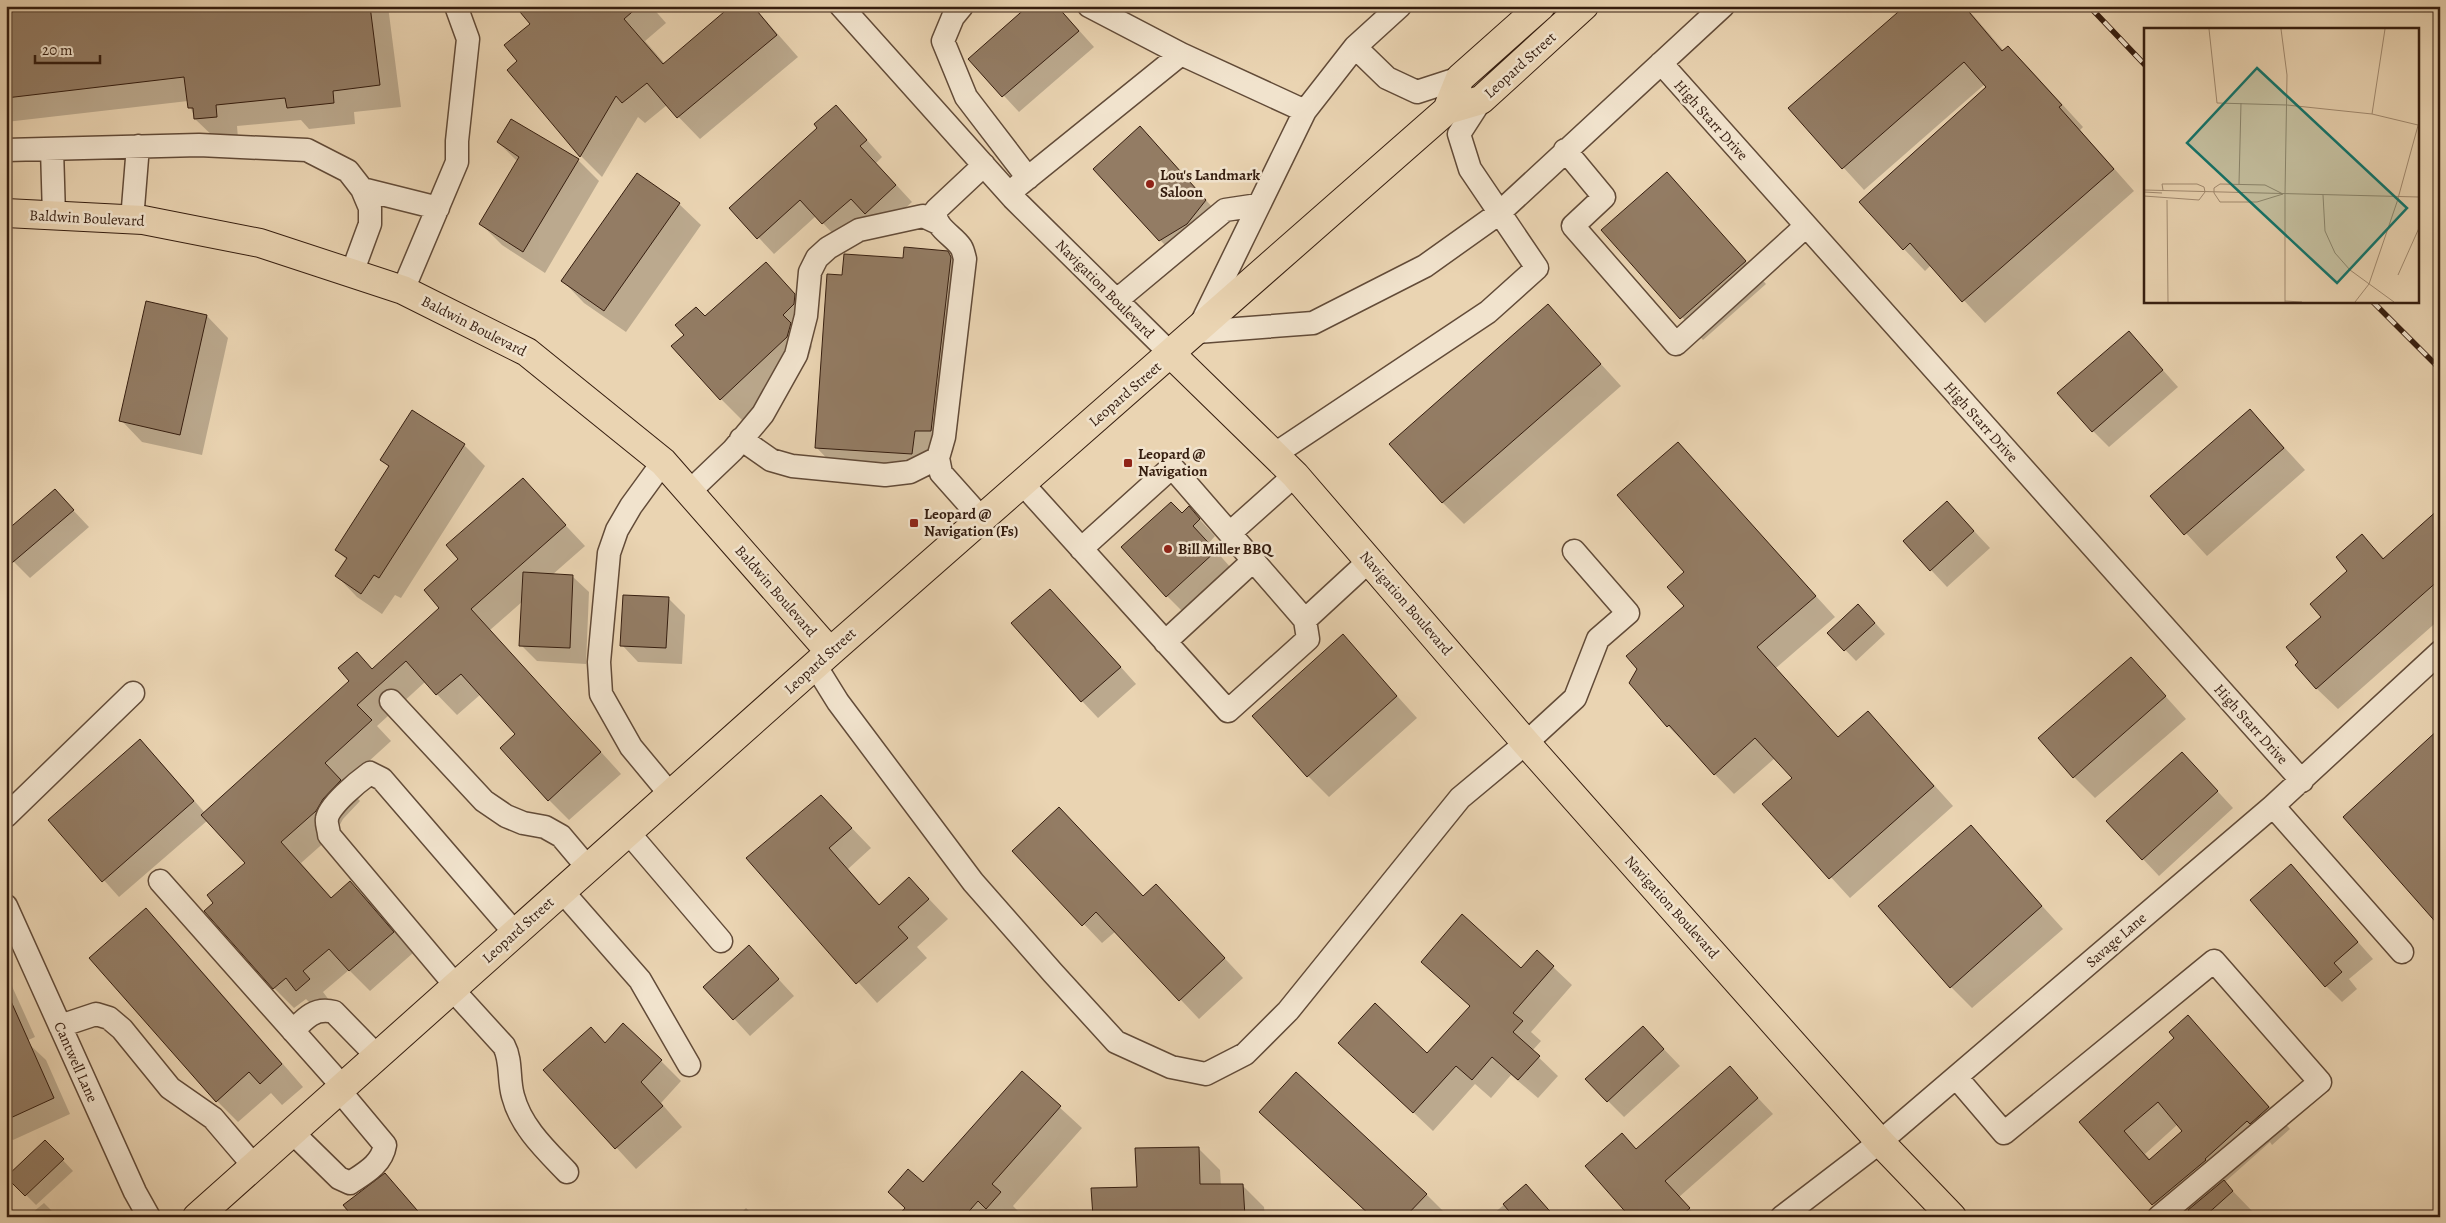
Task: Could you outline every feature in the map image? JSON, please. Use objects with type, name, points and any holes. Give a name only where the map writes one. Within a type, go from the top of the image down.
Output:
[{"type":"main road","name":"Leopard Street","points":[[1448,110],[1460,78],[1541,6]]},
{"type":"main road","name":"Leopard Street","points":[[197,1217],[822,659],[1448,110],[1481,100],[1584,6]]},
{"type":"main road","name":"Baldwin Boulevard","points":[[6,213],[132,220],[260,243],[402,290],[527,352],[663,462],[822,659]]},
{"type":"main road","name":"Navigation Boulevard","points":[[1171,354],[1276,454],[1526,743],[1880,1142],[1952,1217]]},
{"type":"street","points":[[402,290],[457,162],[457,141],[468,38],[456,6]]},
{"type":"street","name":"Navigation Boulevard","points":[[841,6],[1009,193],[1171,354]]},
{"type":"street","points":[[962,6],[953,16],[943,41],[966,97],[1028,178]]},
{"type":"street","points":[[1089,6],[1181,54],[1305,111]]},
{"type":"street","points":[[1197,332],[1305,111],[1355,47],[1400,6]]},
{"type":"street","points":[[1197,332],[1313,323],[1425,266],[1498,214],[1565,150],[1723,6]]},
{"type":"street","points":[[1355,47],[1387,78],[1417,92],[1460,78]]},
{"type":"street","points":[[1009,193],[1181,54]]},
{"type":"street","name":"High Starr Drive","points":[[1661,64],[2302,781]]},
{"type":"street","points":[[1276,454],[1488,312],[1537,268],[1498,214],[1470,169],[1459,134],[1481,100]]},
{"type":"street","points":[[6,150],[199,145],[308,150],[348,170],[362,189],[370,208],[370,224],[352,273]]},
{"type":"street","points":[[132,220],[138,146]]},
{"type":"street","points":[[52,149],[54,216]]},
{"type":"street","points":[[1565,150],[1604,197],[1573,226],[1676,344],[1806,226]]},
{"type":"street","points":[[982,519],[942,472],[938,458],[944,437],[965,259],[961,248],[938,223],[935,217],[936,210],[984,165]]},
{"type":"street","points":[[362,189],[438,208]]},
{"type":"street","points":[[1117,300],[1225,210],[1258,205]]},
{"type":"street","points":[[689,492],[742,440],[763,414],[796,355],[806,316],[810,272],[817,258],[828,248],[859,230],[923,216],[938,223]]},
{"type":"street","points":[[742,440],[771,460],[792,466],[885,476],[910,472],[938,458]]},
{"type":"street","points":[[663,462],[630,506],[617,530],[609,553],[600,662],[601,694],[631,747],[670,794]]},
{"type":"street","points":[[1022,484],[1165,642],[1228,710],[1308,639],[1305,620],[1172,467],[1081,549]]},
{"type":"street","points":[[1230,533],[1295,475]]},
{"type":"street","points":[[822,659],[838,702],[973,882],[1116,1042],[1171,1067],[1206,1074],[1244,1054],[1288,1011],[1460,798],[1526,743],[1575,698],[1598,639],[1628,613],[1574,551]]},
{"type":"street","points":[[1165,642],[1254,560]]},
{"type":"street","points":[[1305,620],[1369,561]]},
{"type":"street","name":"Savage Lane","points":[[1782,1217],[1880,1142],[2273,806],[2440,652]]},
{"type":"street","points":[[6,816],[133,693]]},
{"type":"street","points":[[392,701],[484,801],[514,820],[545,827],[561,836],[588,868]]},
{"type":"street","points":[[515,932],[382,779],[370,773],[359,781],[329,811],[326,820],[330,835],[504,1046],[508,1054],[513,1096],[520,1114],[538,1142],[567,1172]]},
{"type":"street","points":[[2273,806],[2402,952]]},
{"type":"street","points":[[628,832],[721,941]]},
{"type":"street","points":[[160,881],[341,1088],[385,1145],[383,1156],[368,1171],[350,1182],[339,1178],[292,1132]]},
{"type":"street","points":[[562,891],[640,980],[689,1065]]},
{"type":"street","name":"Cantwell Lane","points":[[6,906],[135,1192],[149,1217]]},
{"type":"street","points":[[1956,1076],[2004,1133],[2214,960],[2320,1082],[2159,1217]]},
{"type":"street","points":[[293,1031],[308,1014],[326,1010],[334,1012],[377,1056]]},
{"type":"street","points":[[60,1026],[96,1014],[109,1018],[122,1029],[170,1088],[214,1118],[254,1166]]},
{"type":"building","points":[[6,6],[370,6],[380,85],[333,91],[334,103],[287,108],[285,98],[216,105],[217,117],[194,119],[193,108],[188,108],[184,77],[6,98]]},
{"type":"building","points":[[515,6],[639,6],[624,19],[663,64],[731,6],[753,6],[777,35],[677,118],[647,83],[622,103],[616,96],[580,157],[507,70],[517,61],[504,45],[530,24]]},
{"type":"building","points":[[1028,6],[1057,6],[1079,31],[1002,97],[968,59]]},
{"type":"building","points":[[1905,6],[1964,6],[2002,51],[2008,46],[2062,105],[2059,107],[2114,169],[1962,302],[1910,243],[1903,250],[1859,202],[1986,87],[1964,62],[1842,169],[1788,108]]},
{"type":"building","points":[[836,105],[867,140],[860,146],[896,185],[865,214],[851,199],[822,224],[800,200],[757,239],[729,208],[817,128],[814,124]]},
{"type":"building","points":[[511,119],[579,159],[523,252],[479,224],[519,157],[497,142]]},
{"type":"building","name":"Lou's Landmark Saloon","points":[[1140,126],[1206,200],[1187,224],[1159,241],[1093,169]]},
{"type":"building","points":[[1667,172],[1746,261],[1680,319],[1601,230]]},
{"type":"building","points":[[637,173],[680,203],[604,311],[561,281]]},
{"type":"building","points":[[904,247],[948,251],[951,257],[931,431],[915,431],[912,454],[815,448],[827,274],[842,275],[844,254],[903,258]]},
{"type":"building","points":[[766,262],[795,294],[794,304],[783,315],[791,323],[787,337],[720,400],[671,346],[684,335],[675,325],[696,307],[705,316]]},
{"type":"building","points":[[146,301],[207,315],[180,435],[119,421]]},
{"type":"building","points":[[1548,304],[1601,364],[1442,503],[1389,444]]},
{"type":"building","points":[[2129,331],[2163,370],[2092,432],[2057,393]]},
{"type":"building","points":[[2250,409],[2284,448],[2184,535],[2150,496]]},
{"type":"building","points":[[412,410],[465,444],[379,578],[374,575],[361,594],[335,576],[347,558],[335,550],[389,466],[380,460]]},
{"type":"building","points":[[1678,442],[1816,596],[1757,647],[1838,737],[1868,711],[1934,786],[1829,879],[1762,804],[1792,778],[1755,738],[1714,775],[1669,725],[1667,727],[1629,683],[1637,669],[1626,656],[1684,606],[1667,587],[1684,572],[1617,495]]},
{"type":"building","points":[[523,478],[566,525],[471,609],[601,752],[548,801],[500,748],[515,734],[461,674],[436,695],[406,661],[357,705],[372,720],[325,763],[341,780],[323,799],[316,811],[281,842],[331,898],[350,881],[394,932],[349,971],[329,949],[303,971],[310,979],[296,991],[286,978],[273,989],[204,911],[213,903],[207,895],[245,863],[201,815],[349,681],[338,668],[357,652],[372,669],[439,608],[424,590],[458,559],[446,545]]},
{"type":"building","points":[[55,489],[74,510],[6,568],[6,531]]},
{"type":"building","points":[[1947,501],[1974,531],[1930,571],[1903,541]]},
{"type":"building","name":"Bill Miller BBQ","points":[[1171,502],[1182,513],[1189,506],[1200,519],[1193,526],[1216,551],[1166,597],[1121,547]]},
{"type":"building","points":[[2440,508],[2440,579],[2316,689],[2295,665],[2298,662],[2286,647],[2321,617],[2310,604],[2347,571],[2336,557],[2362,534],[2383,559]]},
{"type":"building","points":[[523,572],[573,575],[570,648],[519,646]]},
{"type":"building","points":[[1050,589],[1121,667],[1081,702],[1011,623]]},
{"type":"building","points":[[623,595],[669,597],[666,648],[620,646]]},
{"type":"building","points":[[1858,604],[1875,623],[1844,651],[1827,633]]},
{"type":"building","points":[[1343,634],[1397,696],[1307,777],[1252,716]]},
{"type":"building","points":[[2131,657],[2166,696],[2073,778],[2038,738]]},
{"type":"building","points":[[2440,728],[2440,927],[2343,817]]},
{"type":"building","points":[[140,739],[194,801],[102,882],[48,820]]},
{"type":"building","points":[[2182,752],[2218,791],[2142,860],[2106,821]]},
{"type":"building","points":[[821,795],[852,828],[829,848],[879,905],[909,877],[929,899],[898,927],[908,938],[856,984],[746,858]]},
{"type":"building","points":[[1059,807],[1143,896],[1156,884],[1225,958],[1179,1001],[1096,912],[1082,926],[1012,851]]},
{"type":"building","points":[[1971,825],[2042,906],[1950,988],[1878,906]]},
{"type":"building","points":[[2291,864],[2358,942],[2334,963],[2342,972],[2325,987],[2250,900]]},
{"type":"building","points":[[146,908],[282,1064],[260,1084],[249,1072],[216,1102],[89,958]]},
{"type":"building","points":[[1462,914],[1521,968],[1537,950],[1554,966],[1513,1013],[1523,1021],[1513,1032],[1540,1056],[1518,1080],[1492,1057],[1472,1080],[1456,1066],[1413,1113],[1338,1043],[1375,1003],[1427,1053],[1470,1006],[1421,962]]},
{"type":"building","points":[[749,945],[779,979],[733,1020],[703,987]]},
{"type":"building","points":[[6,990],[54,1098],[6,1120]]},
{"type":"building","points":[[2188,1015],[2269,1107],[2250,1124],[2247,1121],[2206,1160],[2152,1205],[2079,1122],[2174,1038],[2169,1032]],"holes":[[[2158,1102],[2182,1131],[2149,1160],[2124,1131]]]},
{"type":"building","points":[[623,1023],[662,1060],[641,1082],[663,1106],[615,1149],[543,1070],[591,1027],[605,1043]]},
{"type":"building","points":[[1643,1026],[1664,1049],[1607,1102],[1585,1079]]},
{"type":"building","points":[[1730,1066],[1758,1098],[1665,1181],[1690,1208],[1680,1217],[1630,1217],[1585,1166],[1622,1133],[1636,1149]]},
{"type":"building","points":[[1022,1071],[1061,1106],[992,1184],[1001,1192],[986,1209],[978,1201],[964,1217],[897,1217],[905,1208],[888,1192],[908,1169],[923,1182]]},
{"type":"building","points":[[1296,1072],[1427,1194],[1405,1217],[1372,1217],[1259,1112]]},
{"type":"building","points":[[45,1140],[64,1159],[25,1196],[6,1177]]},
{"type":"building","points":[[1199,1147],[1200,1184],[1243,1184],[1245,1217],[1093,1217],[1091,1188],[1137,1187],[1135,1148]]},
{"type":"building","points":[[385,1173],[423,1217],[353,1217],[343,1205]]},
{"type":"building","points":[[2224,1180],[2233,1191],[2204,1217],[2194,1217],[2188,1210]]},
{"type":"building","points":[[1526,1184],[1555,1217],[1514,1217],[1503,1204]]},
{"type":"railway","points":[[2089,6],[2144,64]]},
{"type":"railway","points":[[2373,302],[2440,369]]},
{"type":"place","name":"Lou's Landmark Saloon","points":[[1150,184]]},
{"type":"place","name":"Leopard @ Navigation","points":[[1128,463]]},
{"type":"place","name":"Leopard @ Navigation (Fs)","points":[[914,523]]},
{"type":"place","name":"Bill Miller BBQ","points":[[1168,549]]}]
